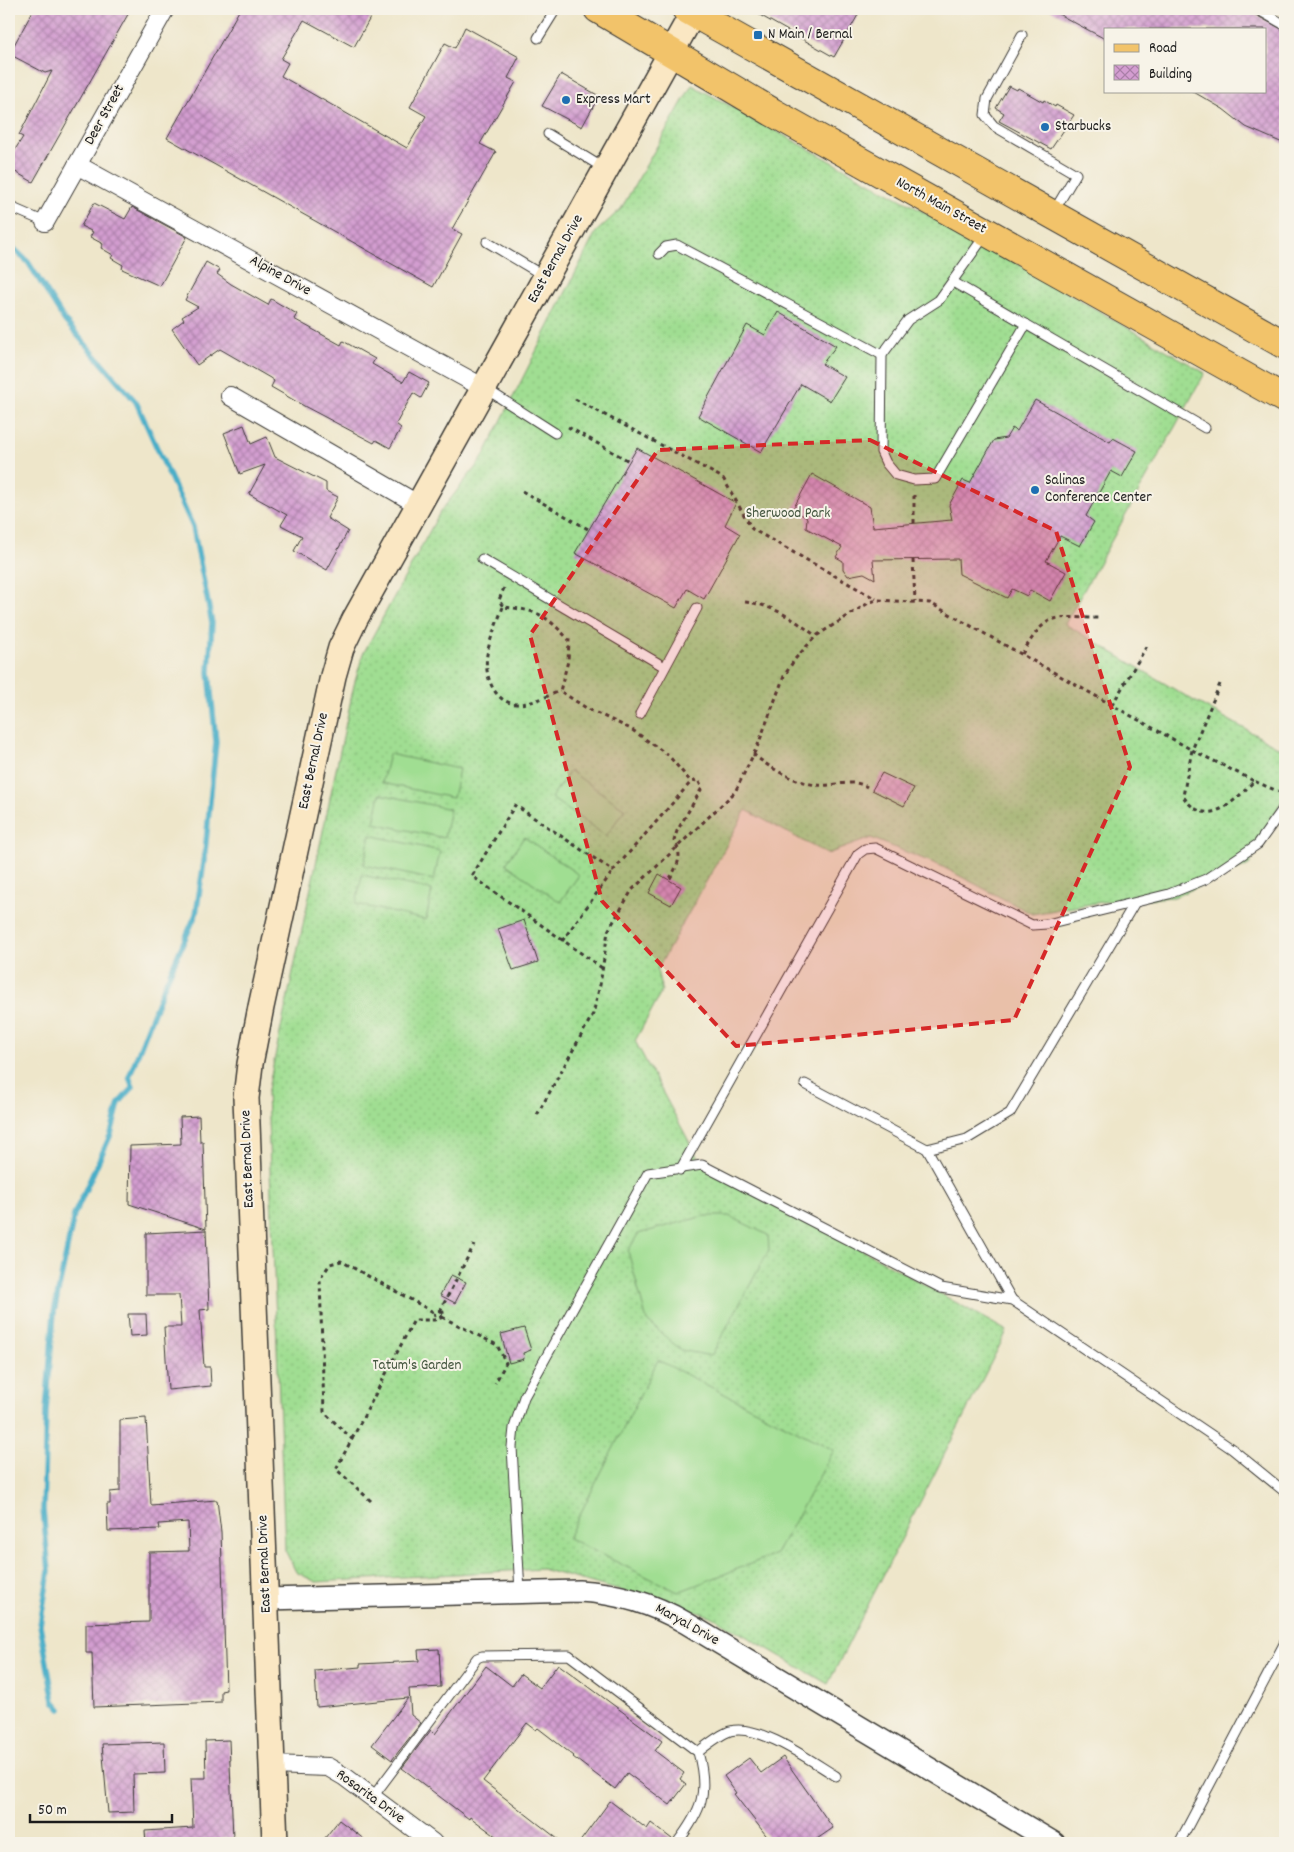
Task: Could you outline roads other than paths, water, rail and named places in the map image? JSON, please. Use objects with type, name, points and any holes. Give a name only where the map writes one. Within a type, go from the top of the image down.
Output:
[{"type":"main road","name":"North Main Street","points":[[598,9],[671,54],[1285,400]]},
{"type":"main road","name":"East Bernal Drive","points":[[275,1843],[267,1600],[246,1132],[250,1064],[331,685],[341,648],[605,169],[671,54],[692,10]]},
{"type":"main road","points":[[692,10],[1285,346]]},
{"type":"street","name":"Deer Street","points":[[45,222],[165,9]]},
{"type":"street","name":"Alpine Drive","points":[[77,165],[484,388]]},
{"type":"street","points":[[230,396],[419,505]]},
{"type":"street","name":"Maryal Drive","points":[[267,1600],[580,1591],[610,1594],[662,1610],[894,1746],[1054,1843]]},
{"type":"street","name":"Rosarita Drive","points":[[271,1765],[328,1767],[433,1843]]},
{"type":"lane","points":[[538,38],[556,9]]},
{"type":"lane","points":[[1256,9],[1285,25]]},
{"type":"lane","points":[[1022,35],[987,99],[985,115],[994,126],[1076,174],[1052,215]]},
{"type":"lane","points":[[548,134],[605,169]]},
{"type":"lane","points":[[9,202],[15,209],[45,222]]},
{"type":"lane","points":[[987,231],[939,300],[908,320],[882,355],[881,452],[886,463],[896,475],[914,480],[935,479],[941,472],[1026,324]]},
{"type":"lane","points":[[487,242],[546,277]]},
{"type":"lane","points":[[659,254],[666,247],[677,245],[882,355]]},
{"type":"lane","points":[[953,282],[1205,428]]},
{"type":"lane","points":[[484,388],[555,433]]},
{"type":"lane","points":[[482,559],[664,666]]},
{"type":"lane","points":[[640,714],[664,666],[697,608]]},
{"type":"lane","points":[[680,1170],[858,854],[864,849],[875,848],[1032,925],[1055,922],[1134,904],[1169,894],[1206,879],[1258,844],[1285,806]]},
{"type":"lane","points":[[927,1149],[967,1139],[1010,1114],[1134,904]]},
{"type":"lane","points":[[806,1084],[927,1149],[1012,1300]]},
{"type":"lane","points":[[520,1592],[512,1446],[514,1428],[524,1397],[648,1173],[680,1170],[702,1165],[940,1288],[1012,1300],[1232,1449],[1285,1492]]},
{"type":"lane","points":[[1179,1843],[1285,1642]]},
{"type":"lane","points":[[372,1798],[470,1666],[482,1656],[569,1655],[698,1752],[703,1773],[703,1800],[691,1824],[677,1843]]},
{"type":"lane","points":[[698,1752],[726,1733],[739,1730],[751,1731],[836,1776]]},
{"type":"waterway","points":[[9,244],[28,262],[65,321],[136,402],[193,527],[212,623],[209,672],[216,742],[204,862],[196,914],[162,991],[129,1077],[133,1087],[119,1103],[111,1134],[74,1215],[54,1312],[46,1411],[43,1510],[49,1571],[40,1625],[54,1701],[61,1709]]},
{"type":"place","name":"N Main / Bernal","points":[[758,35]]},
{"type":"place","name":"Express Mart","points":[[566,100]]},
{"type":"place","name":"Starbucks","points":[[1045,127]]},
{"type":"place","name":"Salinas Conference Center","points":[[1035,490]]},
{"type":"park label","name":"Sherwood Park","points":[[788,514]]},
{"type":"park label","name":"Tatum's Garden","points":[[417,1366]]}]
